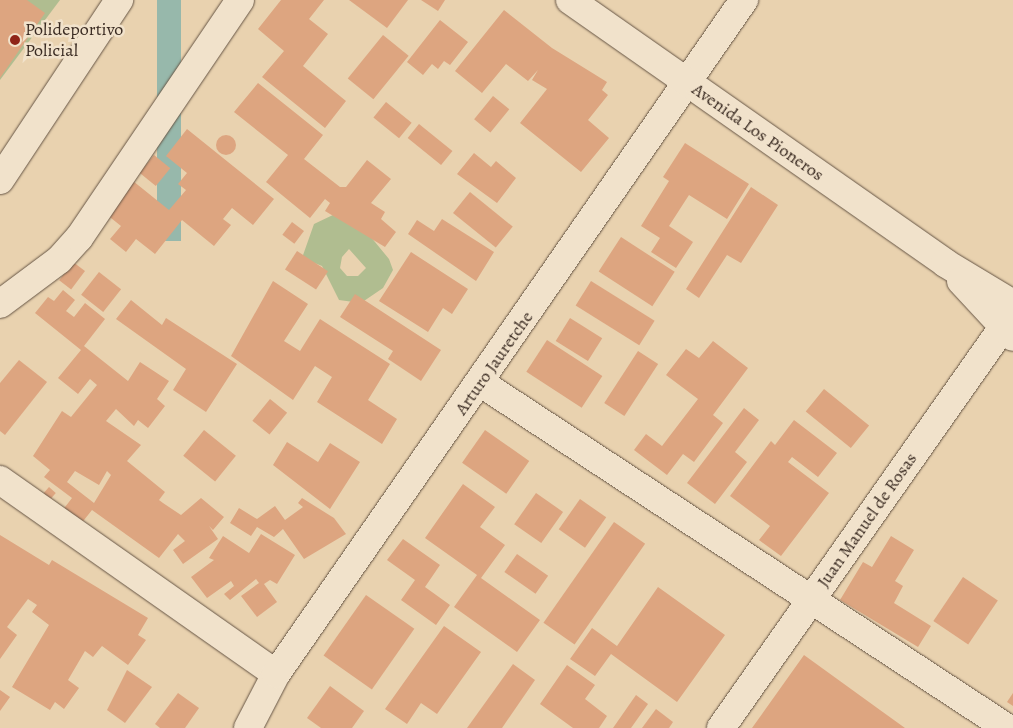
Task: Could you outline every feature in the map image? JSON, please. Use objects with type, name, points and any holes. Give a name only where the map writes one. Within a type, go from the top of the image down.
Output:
[{"type":"street","points":[[0,180],[119,0]]},
{"type":"street","points":[[0,304],[59,260],[79,238],[240,0]]},
{"type":"street","name":"Avenida Los Pioneros","points":[[570,0],[945,263],[1013,304]]},
{"type":"street","name":"Arturo Jauretche","points":[[248,728],[276,674],[481,383],[744,0]]},
{"type":"street","name":"Avenida Los Pioneros","points":[[945,263],[1009,326]]},
{"type":"street","name":"Juan Manuel de Rosas","points":[[721,728],[1009,326]]},
{"type":"street","points":[[481,383],[810,602],[1007,728]]},
{"type":"street","points":[[0,480],[276,674]]},
{"type":"green space","name":"Polideportivo Policial","points":[[0,0],[60,0],[0,80]]},
{"type":"green space","points":[[335,214],[361,225],[389,259],[393,270],[383,288],[361,303],[339,300],[322,266],[302,258],[314,224]],"holes":[[[349,249],[366,268],[358,276],[347,276],[340,268],[342,257]]]},
{"type":"shaded area","points":[[157,0],[181,0],[181,241],[157,241]]},
{"type":"building","name":"Polideportivo Policial","points":[[0,0],[27,0],[45,13],[0,78]]},
{"type":"building","points":[[281,0],[324,0],[309,19],[328,34],[303,66],[346,101],[325,128],[262,77],[284,51],[258,29]]},
{"type":"building","points":[[349,0],[408,0],[387,28]]},
{"type":"building","points":[[421,0],[445,0],[438,11]]},
{"type":"building","points":[[504,10],[552,48],[607,82],[602,90],[608,95],[588,120],[609,138],[581,172],[520,123],[547,89],[532,80],[538,70],[528,81],[506,64],[482,93],[455,71]]},
{"type":"building","points":[[440,20],[468,42],[450,65],[444,61],[438,69],[432,64],[423,75],[407,62]]},
{"type":"building","points":[[383,35],[409,56],[373,99],[348,79]]},
{"type":"building","points":[[258,83],[323,135],[304,159],[340,187],[346,187],[367,160],[391,179],[371,203],[385,212],[381,219],[396,232],[385,247],[325,211],[330,203],[325,199],[310,218],[266,182],[288,155],[234,112]]},
{"type":"building","points":[[493,96],[509,109],[490,133],[474,119]]},
{"type":"building","points":[[386,102],[412,123],[399,138],[373,118]]},
{"type":"building","points":[[419,124],[452,151],[441,165],[408,138]]},
{"type":"building","points":[[187,129],[274,199],[253,225],[232,208],[223,219],[231,225],[214,246],[182,220],[155,254],[136,239],[126,252],[110,239],[121,226],[106,214],[133,181],[169,210],[186,190],[178,184],[187,173],[166,156]]},
{"type":"building","points":[[226,135],[233,138],[236,145],[233,152],[226,155],[219,152],[216,145],[219,138]]},
{"type":"building","points":[[685,143],[749,184],[727,219],[689,195],[669,226],[693,242],[676,268],[651,252],[660,238],[641,226],[669,181],[663,177]]},
{"type":"building","points":[[474,153],[491,167],[496,161],[516,178],[497,203],[457,174]]},
{"type":"building","points":[[154,155],[170,168],[156,186],[140,173]]},
{"type":"building","points":[[751,187],[778,205],[741,263],[727,255],[699,298],[686,289]]},
{"type":"building","points":[[470,192],[513,227],[496,248],[453,213]]},
{"type":"building","points":[[442,219],[494,252],[476,281],[408,234],[417,220],[434,231]]},
{"type":"building","points":[[292,222],[304,231],[294,244],[282,235]]},
{"type":"building","points":[[621,237],[675,272],[652,306],[599,271]]},
{"type":"building","points":[[297,251],[328,271],[316,290],[285,269]]},
{"type":"building","points":[[411,252],[468,289],[452,314],[443,308],[428,332],[379,301]]},
{"type":"building","points":[[73,262],[85,271],[71,289],[59,280]]},
{"type":"building","points":[[99,272],[121,289],[103,312],[81,295]]},
{"type":"building","points":[[273,281],[308,304],[284,341],[300,351],[320,319],[390,364],[368,400],[397,419],[382,444],[317,402],[332,377],[315,366],[293,400],[231,356]]},
{"type":"building","points":[[591,281],[655,321],[639,345],[576,306]]},
{"type":"building","points":[[63,290],[75,300],[66,311],[74,317],[85,303],[105,319],[84,346],[128,381],[140,362],[169,381],[157,399],[165,406],[148,428],[138,420],[134,426],[116,409],[106,421],[141,445],[127,461],[165,492],[159,500],[181,515],[201,498],[224,517],[213,530],[209,526],[218,539],[183,564],[173,550],[185,541],[178,534],[159,558],[92,510],[80,525],[62,511],[72,498],[44,477],[50,470],[33,456],[62,411],[71,417],[97,385],[90,379],[78,394],[58,378],[81,350],[35,313],[48,297],[54,301]],"holes":[[[75,471],[99,485],[107,471],[111,475],[94,503],[67,482]]]},
{"type":"building","points":[[355,294],[441,350],[421,381],[388,359],[393,351],[340,317]]},
{"type":"building","points":[[131,300],[162,325],[166,318],[237,364],[206,412],[173,390],[186,369],[116,319]]},
{"type":"building","points":[[570,318],[602,338],[588,361],[556,341]]},
{"type":"building","points":[[547,340],[602,376],[582,408],[526,372]]},
{"type":"building","points":[[713,341],[748,368],[713,415],[723,423],[694,462],[683,454],[667,475],[634,450],[646,434],[662,446],[698,399],[666,375],[686,349],[699,358]]},
{"type":"building","points":[[638,351],[658,364],[624,416],[604,403]]},
{"type":"building","points":[[19,360],[47,382],[5,435],[0,431],[0,383]]},
{"type":"building","points":[[824,389],[869,426],[851,448],[806,412]]},
{"type":"building","points":[[270,399],[287,413],[269,435],[252,421]]},
{"type":"building","points":[[744,408],[759,420],[735,452],[747,462],[715,504],[687,483]]},
{"type":"building","points":[[794,420],[837,453],[818,477],[792,457],[788,462],[829,493],[781,556],[759,540],[770,526],[730,496],[771,441],[775,445]]},
{"type":"building","points":[[204,430],[236,456],[215,481],[183,456]]},
{"type":"building","points":[[485,430],[529,461],[506,494],[462,463]]},
{"type":"building","points":[[287,442],[318,462],[330,443],[360,462],[330,509],[273,465]]},
{"type":"building","points":[[463,484],[495,507],[480,527],[505,545],[481,578],[540,620],[517,652],[454,607],[477,575],[425,538]]},
{"type":"building","points":[[49,487],[56,493],[47,503],[40,498]]},
{"type":"building","points":[[536,493],[563,512],[541,543],[514,524]]},
{"type":"building","points":[[302,498],[334,518],[346,534],[304,559],[283,529],[274,537],[257,527],[251,536],[230,523],[239,508],[257,519],[275,506],[285,520],[303,507],[298,503]]},
{"type":"building","points":[[580,499],[606,517],[585,548],[559,529]]},
{"type":"building","points":[[614,522],[645,544],[575,645],[543,623]]},
{"type":"building","points":[[261,534],[295,555],[277,584],[270,580],[264,584],[277,602],[257,617],[241,596],[259,583],[256,579],[230,600],[224,594],[234,586],[231,581],[207,598],[191,577],[214,560],[209,558],[223,536],[249,553]]},
{"type":"building","points":[[0,535],[49,565],[52,560],[148,618],[138,635],[146,640],[128,665],[102,646],[93,657],[85,651],[68,680],[79,688],[64,709],[55,702],[50,710],[12,687],[49,625],[32,612],[37,605],[28,599],[7,627],[17,635],[0,659]]},
{"type":"building","points":[[891,536],[914,550],[895,581],[903,586],[894,603],[931,626],[918,647],[840,600],[863,562],[872,567]]},
{"type":"building","points":[[403,539],[440,565],[425,587],[450,605],[436,625],[401,600],[415,580],[387,560]]},
{"type":"building","points":[[517,554],[548,576],[536,594],[504,572]]},
{"type":"building","points":[[963,577],[998,600],[968,644],[933,621]]},
{"type":"building","points":[[658,587],[725,635],[677,702],[611,654],[595,676],[570,659],[592,628],[617,646]]},
{"type":"building","points":[[366,595],[414,629],[372,689],[324,656]]},
{"type":"building","points":[[444,626],[481,652],[437,714],[421,703],[407,724],[385,709]]},
{"type":"building","points":[[804,655],[880,710],[905,728],[752,728]]},
{"type":"building","points":[[513,664],[535,680],[502,728],[467,728]]},
{"type":"building","points":[[567,665],[595,685],[585,699],[607,716],[599,728],[573,728],[540,704]]},
{"type":"building","points":[[127,670],[152,687],[125,723],[107,710]]},
{"type":"building","points":[[330,686],[364,711],[352,728],[321,728],[307,718]]},
{"type":"building","points":[[0,690],[10,697],[0,711]]},
{"type":"building","points":[[178,693],[199,708],[185,728],[160,728],[155,724]]},
{"type":"building","points":[[1013,693],[1013,706],[1007,702]]},
{"type":"building","points":[[636,695],[648,704],[631,728],[613,728]]},
{"type":"building","points":[[656,709],[673,722],[669,728],[642,728]]},
{"type":"place","name":"Polideportivo Policial","points":[[15,40]]}]
